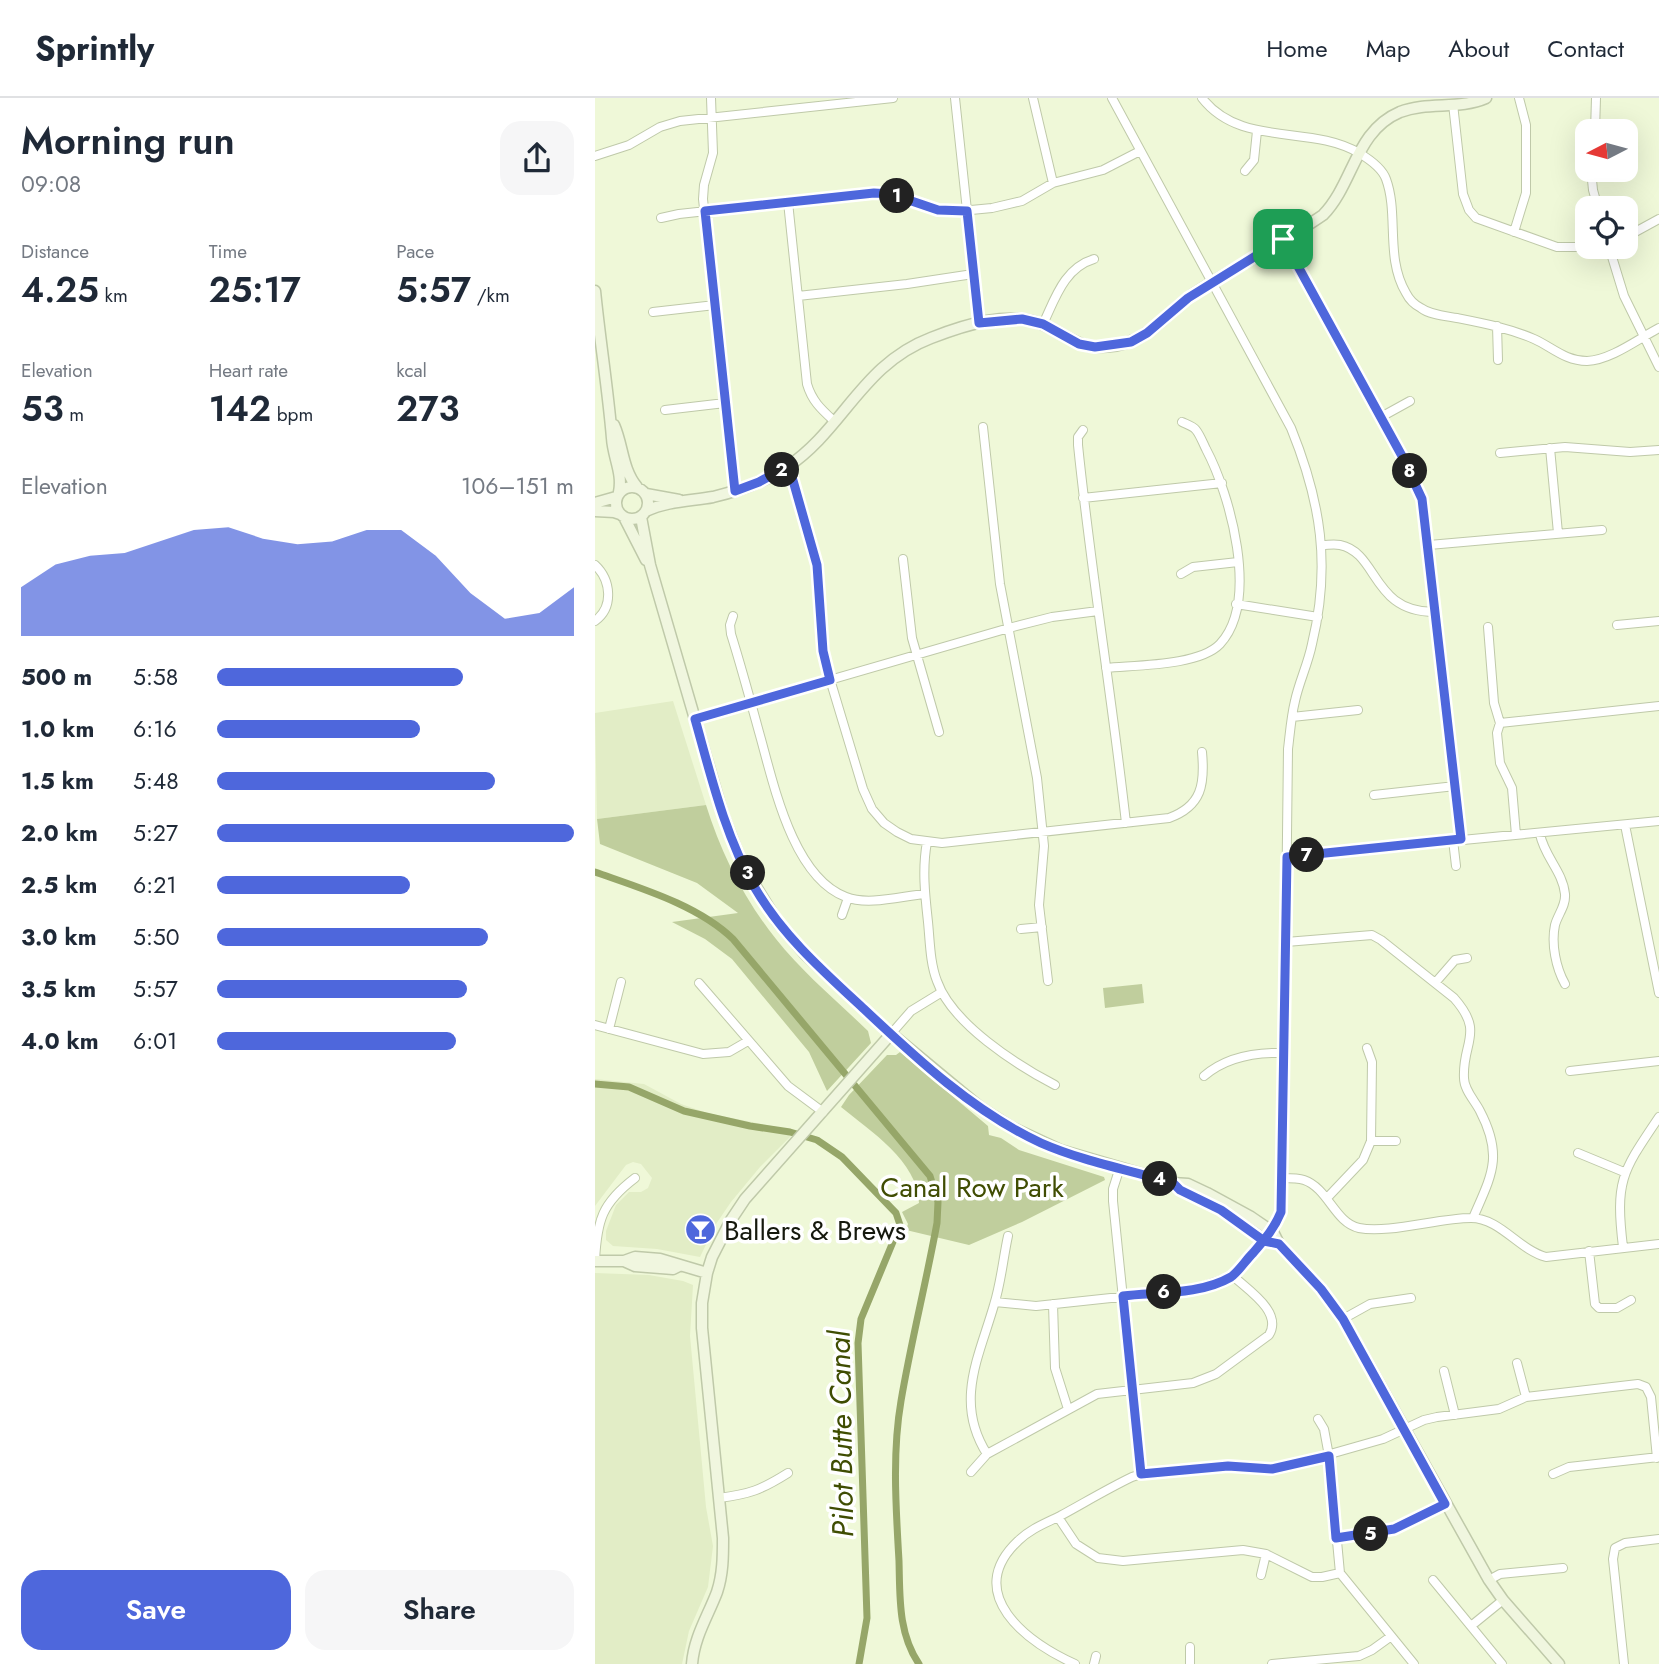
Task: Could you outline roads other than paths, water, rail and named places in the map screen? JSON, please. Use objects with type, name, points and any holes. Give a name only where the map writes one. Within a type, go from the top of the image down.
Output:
[{"type":"main road","points":[[595,503],[618,495],[626,487],[641,490],[654,497],[682,500],[715,496],[759,482],[786,467],[819,440],[875,373],[894,357],[928,338],[979,323],[1022,319],[1043,324],[1079,344],[1095,347],[1131,342],[1147,333],[1175,307],[1211,283],[1323,215],[1336,201],[1358,152],[1369,135],[1385,120],[1403,111],[1458,101],[1464,106],[1486,98]]},
{"type":"main road","points":[[595,291],[602,362],[613,423],[612,439],[621,477],[615,505],[650,565]]},
{"type":"main road","points":[[613,423],[629,475],[648,502],[644,514],[650,565],[723,816],[755,888],[777,921],[806,954],[891,1034],[954,1088],[1011,1127],[1060,1150],[1176,1186],[1221,1210],[1264,1241],[1279,1244]]},
{"type":"main road","points":[[595,512],[614,512],[634,519],[682,500]]},
{"type":"main road","points":[[692,1664],[697,1637],[721,1578],[723,1538],[702,1328],[702,1303],[707,1273],[731,1220],[745,1199],[891,1034]]},
{"type":"main road","points":[[1176,1186],[1188,1184],[1273,1231],[1279,1244],[1300,1265],[1343,1319],[1489,1580],[1559,1664]]},
{"type":"main road","points":[[1264,1241],[1273,1231]]},
{"type":"main road","points":[[595,1261],[649,1258],[671,1261],[679,1266],[707,1273]]},
{"type":"street","points":[[711,98],[713,153],[704,185],[705,211],[735,491]]},
{"type":"street","points":[[595,156],[629,145],[660,127],[680,121],[893,98]]},
{"type":"street","points":[[955,98],[979,323]]},
{"type":"street","points":[[1033,98],[1053,183]]},
{"type":"street","points":[[1112,98],[1291,428],[1315,498],[1323,545],[1318,617],[1292,717],[1288,749],[1283,1178],[1281,1212],[1273,1231]]},
{"type":"street","points":[[1202,98],[1230,121],[1257,131],[1335,143],[1358,152],[1381,170],[1386,178],[1395,260],[1400,281],[1408,297],[1422,310],[1497,326],[1534,339],[1571,360],[1590,361],[1605,356],[1659,328]]},
{"type":"street","points":[[1514,232],[1526,193],[1526,125],[1519,98]]},
{"type":"street","points":[[1595,119],[1596,98]]},
{"type":"street","points":[[1458,101],[1463,194],[1469,210],[1476,218],[1514,232],[1557,247],[1575,247]]},
{"type":"street","points":[[1245,171],[1254,160],[1257,131]]},
{"type":"street","points":[[661,218],[874,193],[891,194],[938,210],[967,211],[1007,206],[1022,201],[1053,183],[1103,170],[1140,151]]},
{"type":"street","points":[[788,202],[807,384],[818,408],[834,421]]},
{"type":"street","points":[[1638,230],[1659,219]]},
{"type":"street","points":[[1283,239],[1417,485],[1426,515],[1455,786],[1456,866]]},
{"type":"street","points":[[1043,324],[1069,275],[1078,265],[1094,259]]},
{"type":"street","points":[[1613,259],[1624,296],[1659,367]]},
{"type":"street","points":[[798,296],[895,286],[973,274]]},
{"type":"street","points":[[653,312],[715,305]]},
{"type":"street","points":[[1497,326],[1498,360]]},
{"type":"street","points":[[1381,417],[1410,401]]},
{"type":"street","points":[[664,410],[725,403]]},
{"type":"street","points":[[1106,668],[1183,660],[1208,653],[1219,645],[1227,634],[1236,604],[1238,562],[1233,520],[1222,483],[1195,428],[1182,422]]},
{"type":"street","points":[[983,427],[996,559],[1033,754],[1043,833],[1044,858],[1039,891],[1048,981]]},
{"type":"street","points":[[1083,430],[1078,438],[1083,498],[1125,823]]},
{"type":"street","points":[[1500,453],[1565,447],[1637,453],[1659,450]]},
{"type":"street","points":[[1550,448],[1558,533]]},
{"type":"street","points":[[786,467],[794,485],[817,565],[823,651],[863,789],[872,809],[884,823],[897,832],[927,842],[942,843],[1169,818],[1190,806],[1202,786],[1202,752]]},
{"type":"street","points":[[1083,498],[1222,483]]},
{"type":"street","points":[[1429,545],[1602,530]]},
{"type":"street","points":[[1323,545],[1341,545],[1356,553],[1387,593],[1403,607],[1420,612],[1436,612]]},
{"type":"street","points":[[903,559],[910,626],[939,732]]},
{"type":"street","points":[[1181,574],[1193,567],[1238,562]]},
{"type":"street","points":[[595,565],[604,576],[608,594],[606,609],[595,621]]},
{"type":"street","points":[[1236,604],[1318,617]]},
{"type":"street","points":[[695,719],[1009,628],[1052,617],[1098,611]]},
{"type":"street","points":[[733,616],[731,634],[779,802],[800,848],[819,878],[834,891],[848,898],[873,900],[925,894]]},
{"type":"street","points":[[1617,625],[1659,621]]},
{"type":"street","points":[[1488,627],[1494,703],[1500,723],[1497,733],[1500,763],[1512,788],[1516,835]]},
{"type":"street","points":[[1500,723],[1659,706]]},
{"type":"street","points":[[1292,717],[1358,710]]},
{"type":"street","points":[[1374,795],[1455,786]]},
{"type":"street","points":[[1287,857],[1659,821]]},
{"type":"street","points":[[1625,825],[1659,993]]},
{"type":"street","points":[[1540,834],[1547,856],[1562,879],[1565,894],[1554,935],[1558,971],[1565,984]]},
{"type":"street","points":[[927,842],[924,861],[925,894],[933,966],[942,992],[952,1008],[996,1048],[1022,1068],[1055,1085]]},
{"type":"street","points":[[842,915],[848,898]]},
{"type":"street","points":[[1021,929],[1042,927]]},
{"type":"street","points":[[1286,942],[1372,935],[1435,982],[1464,1009],[1470,1024],[1471,1040],[1465,1086],[1489,1131],[1493,1169],[1488,1188],[1473,1218]]},
{"type":"street","points":[[1435,982],[1455,960],[1467,958]]},
{"type":"street","points":[[609,1029],[621,982]]},
{"type":"street","points":[[699,983],[788,1086],[819,1116]]},
{"type":"street","points":[[891,1034],[911,1011],[942,992]]},
{"type":"street","points":[[595,1025],[703,1054],[729,1052],[748,1041]]},
{"type":"street","points":[[1327,1198],[1363,1160],[1371,1141],[1372,1062],[1367,1048]]},
{"type":"street","points":[[1204,1076],[1216,1065],[1247,1055],[1284,1052]]},
{"type":"street","points":[[1570,1071],[1659,1061]]},
{"type":"street","points":[[1623,1247],[1619,1199],[1624,1172],[1659,1117]]},
{"type":"street","points":[[1371,1141],[1396,1141]]},
{"type":"street","points":[[1578,1153],[1624,1172]]},
{"type":"street","points":[[1120,1167],[1112,1201],[1141,1474]]},
{"type":"street","points":[[595,1261],[596,1236],[602,1214],[614,1195],[635,1178]]},
{"type":"street","points":[[1283,1178],[1304,1180],[1327,1198],[1347,1223],[1360,1228],[1473,1218],[1490,1223],[1535,1254],[1546,1256],[1659,1244]]},
{"type":"street","points":[[987,1454],[972,1416],[970,1386],[995,1302],[1007,1236]]},
{"type":"street","points":[[995,1302],[1015,1306],[1053,1304],[1195,1289],[1233,1276],[1264,1241]]},
{"type":"street","points":[[1589,1251],[1595,1304],[1599,1308],[1617,1308],[1631,1300]]},
{"type":"street","points":[[971,1472],[987,1454],[1097,1394],[1193,1383],[1208,1378],[1269,1335],[1273,1325],[1271,1314],[1233,1276]]},
{"type":"street","points":[[1343,1319],[1370,1304],[1411,1298]]},
{"type":"street","points":[[1053,1304],[1055,1368],[1068,1409]]},
{"type":"street","points":[[1517,1363],[1526,1397]]},
{"type":"street","points":[[1444,1371],[1455,1415]]},
{"type":"street","points":[[1075,1664],[1029,1638],[1003,1608],[997,1592],[997,1576],[1004,1555],[1020,1538],[1112,1486],[1141,1474],[1228,1466],[1272,1469],[1329,1456],[1383,1439],[1424,1420],[1499,1409],[1526,1397],[1638,1384],[1646,1387],[1651,1397],[1658,1457],[1569,1467],[1553,1474]]},
{"type":"street","points":[[1318,1419],[1324,1429],[1329,1456],[1340,1573],[1414,1664]]},
{"type":"street","points":[[719,1498],[748,1494],[787,1473]]},
{"type":"street","points":[[1336,1538],[1394,1529],[1445,1504]]},
{"type":"street","points":[[1059,1517],[1076,1544],[1098,1558],[1123,1561],[1243,1550],[1266,1554],[1312,1577],[1340,1573]]},
{"type":"street","points":[[1624,1664],[1613,1559],[1615,1548],[1625,1543],[1659,1539]]},
{"type":"street","points":[[1261,1575],[1266,1554]]},
{"type":"street","points":[[1489,1580],[1500,1574],[1563,1568]]},
{"type":"street","points":[[1433,1580],[1502,1664]]},
{"type":"street","points":[[1471,1626],[1503,1600]]},
{"type":"street","points":[[1272,1664],[1359,1656],[1390,1637]]},
{"type":"street","points":[[1190,1647],[1190,1664]]},
{"type":"waterway","points":[[595,872],[686,907],[703,916],[733,939],[930,1176],[938,1202],[937,1223],[901,1401],[896,1461],[901,1614],[907,1640],[919,1664]]},
{"type":"waterway","name":"Pilot Butte Canal","points":[[595,1084],[629,1087],[684,1111],[817,1140],[842,1157],[896,1213],[900,1225],[861,1319],[858,1343],[867,1618],[859,1664]]},
{"type":"place","name":"Ballers & Brews","points":[[701,1230]]},
{"type":"park label","name":"Canal Row Park","points":[[972,1187]]}]
